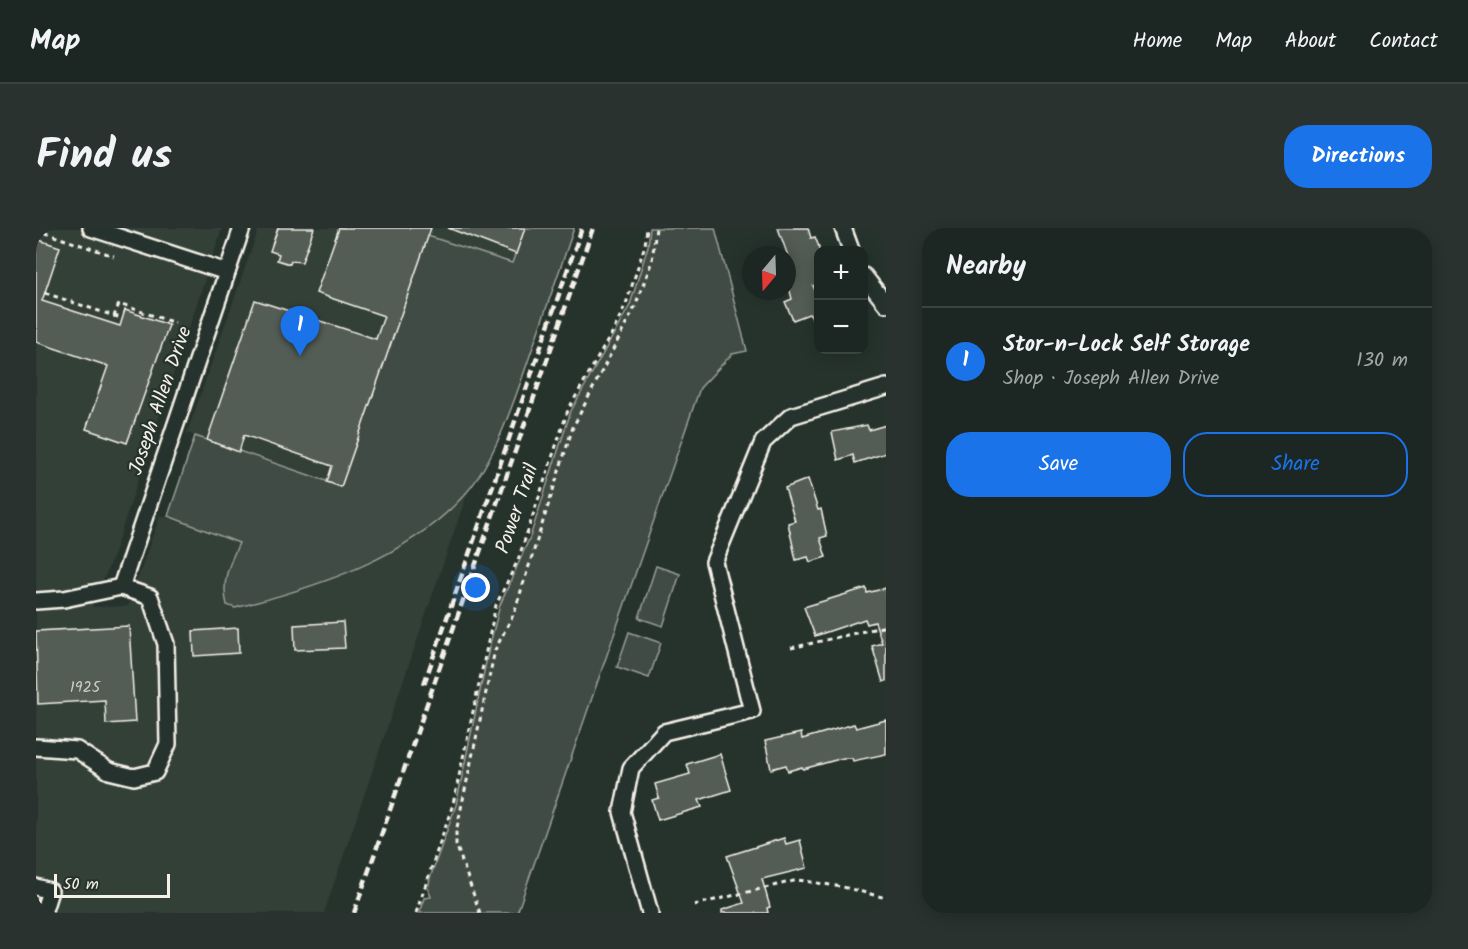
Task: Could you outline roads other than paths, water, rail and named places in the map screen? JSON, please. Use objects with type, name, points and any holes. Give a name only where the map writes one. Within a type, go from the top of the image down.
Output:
[{"type":"street","points":[[91,228],[132,234],[226,272]]},
{"type":"street","name":"Joseph Allen Drive","points":[[121,587],[242,228]]},
{"type":"street","points":[[843,228],[850,246]]},
{"type":"street","points":[[868,282],[886,304]]},
{"type":"street","points":[[650,913],[622,812],[631,768],[664,732],[752,711],[714,562],[763,442],[791,416],[886,387]]},
{"type":"street","points":[[36,601],[64,599],[121,587],[150,597],[166,644],[168,744],[155,772],[134,777],[109,771],[77,750],[36,747]]},
{"type":"street","points":[[36,887],[50,891],[43,913]]},
{"type":"railway","points":[[424,684],[582,228]]},
{"type":"railway","points":[[354,913],[593,228]]},
{"type":"place","name":"Stor-n-Lock Self Storage","points":[[300,356]]}]
